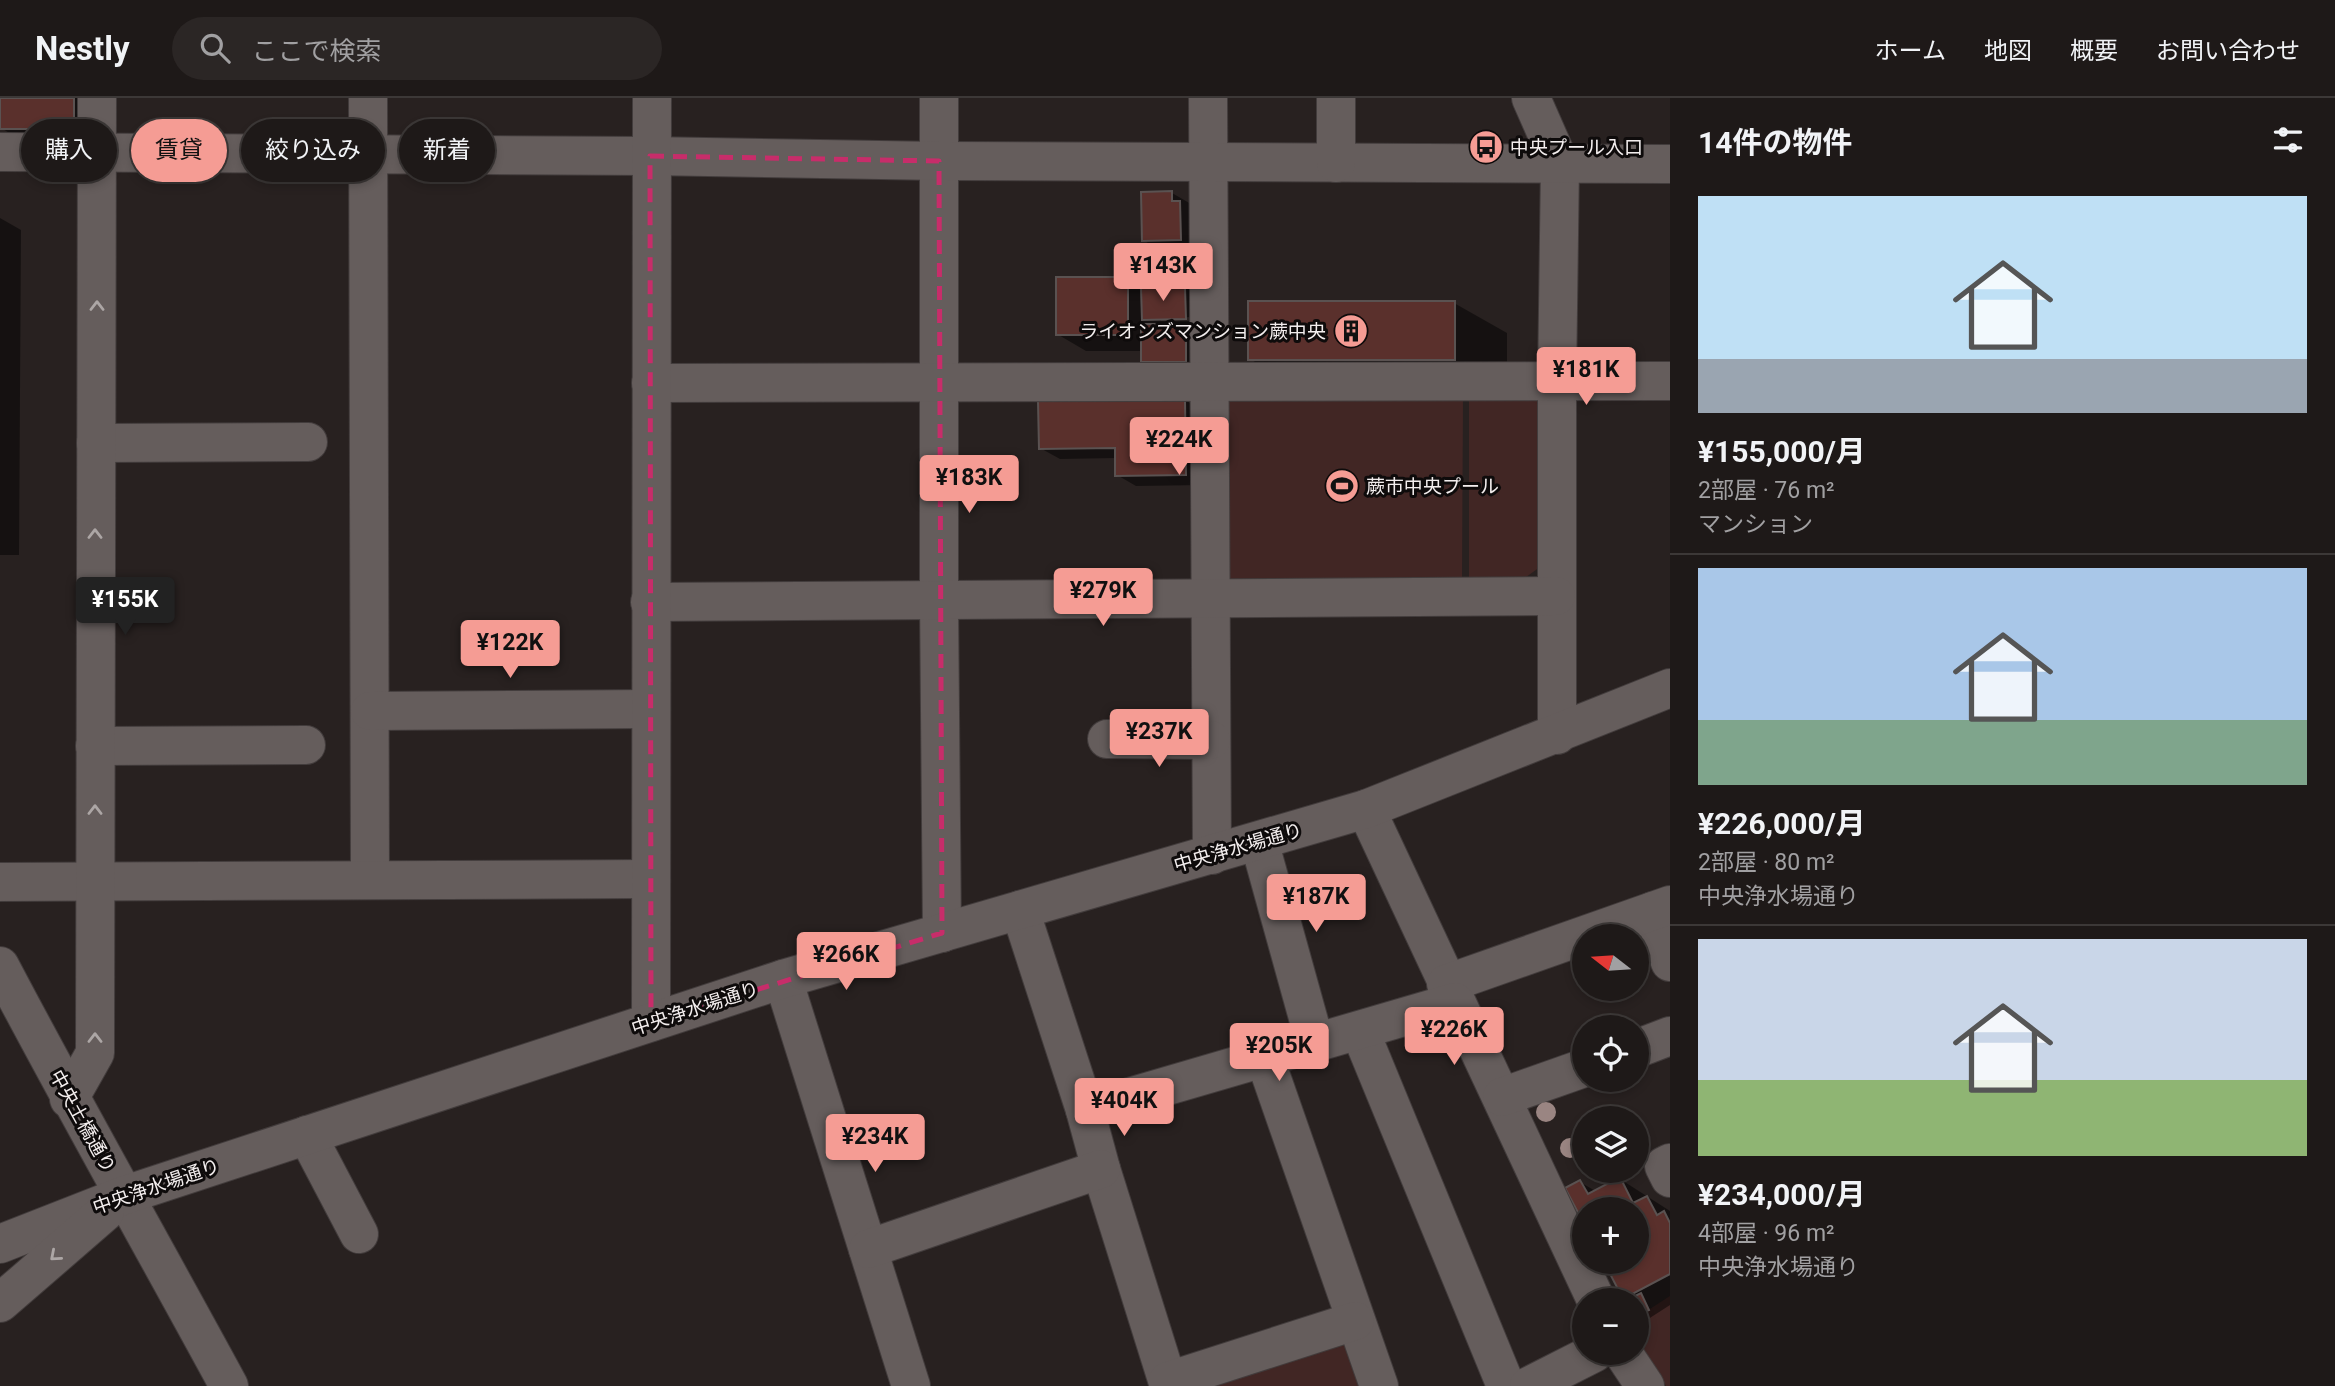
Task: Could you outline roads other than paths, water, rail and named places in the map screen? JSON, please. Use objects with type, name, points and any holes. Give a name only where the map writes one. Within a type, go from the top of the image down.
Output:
[{"type":"street","points":[[97,98],[97,119]]},
{"type":"street","points":[[368,98],[368,119]]},
{"type":"street","points":[[651,1022],[652,98]]},
{"type":"street","points":[[939,98],[942,933]]},
{"type":"street","points":[[1208,98],[1212,855]]},
{"type":"street","points":[[1336,98],[1336,163]]},
{"type":"street","points":[[1531,98],[1560,164],[1557,735]]},
{"type":"street","points":[[0,152],[21,152]]},
{"type":"street","points":[[117,153],[241,154]]},
{"type":"street","points":[[385,155],[1670,164]]},
{"type":"street","points":[[69,1099],[95,1053],[97,182]]},
{"type":"street","points":[[368,182],[370,880]]},
{"type":"street","points":[[651,383],[1670,381]]},
{"type":"street","points":[[96,443],[308,442]]},
{"type":"street","points":[[650,602],[1556,596]]},
{"type":"street","name":"中央浄水場通り","points":[[0,1244],[125,1195],[783,979],[1366,809],[1670,688]]},
{"type":"street","points":[[370,711],[650,709]]},
{"type":"street","points":[[1107,739],[1211,740]]},
{"type":"street","points":[[95,746],[306,745]]},
{"type":"street","points":[[1366,809],[1590,1288]]},
{"type":"street","points":[[1259,841],[1315,1043]]},
{"type":"street","points":[[0,882],[651,879]]},
{"type":"street","points":[[1086,1110],[1264,1056],[1360,1031],[1662,908],[1670,962]]},
{"type":"street","points":[[1020,910],[1086,1110],[1101,1169],[1168,1383],[1355,1321]]},
{"type":"street","name":"中央土橋通り","points":[[0,966],[69,1099],[125,1195],[229,1386]]},
{"type":"street","points":[[783,979],[911,1386]]},
{"type":"street","points":[[1360,1031],[1506,1386]]},
{"type":"street","points":[[1649,1044],[1670,1036]]},
{"type":"street","points":[[1264,1056],[1379,1386]]},
{"type":"street","points":[[1502,1097],[1572,1072]]},
{"type":"street","points":[[307,1135],[359,1234]]},
{"type":"street","points":[[1670,1163],[1664,1166],[1670,1178]]},
{"type":"street","points":[[868,1249],[1101,1169]]},
{"type":"street","points":[[0,1303],[125,1195]]},
{"type":"street","points":[[1529,1386],[1572,1364]]},
{"type":"street","points":[[1631,1365],[1645,1386]]},
{"type":"place","name":"中央プール入口","points":[[1486,147]]},
{"type":"place","name":"ライオンズマンション蕨中央","points":[[1351,331]]},
{"type":"place","name":"蕨市中央プール","points":[[1342,486]]}]
